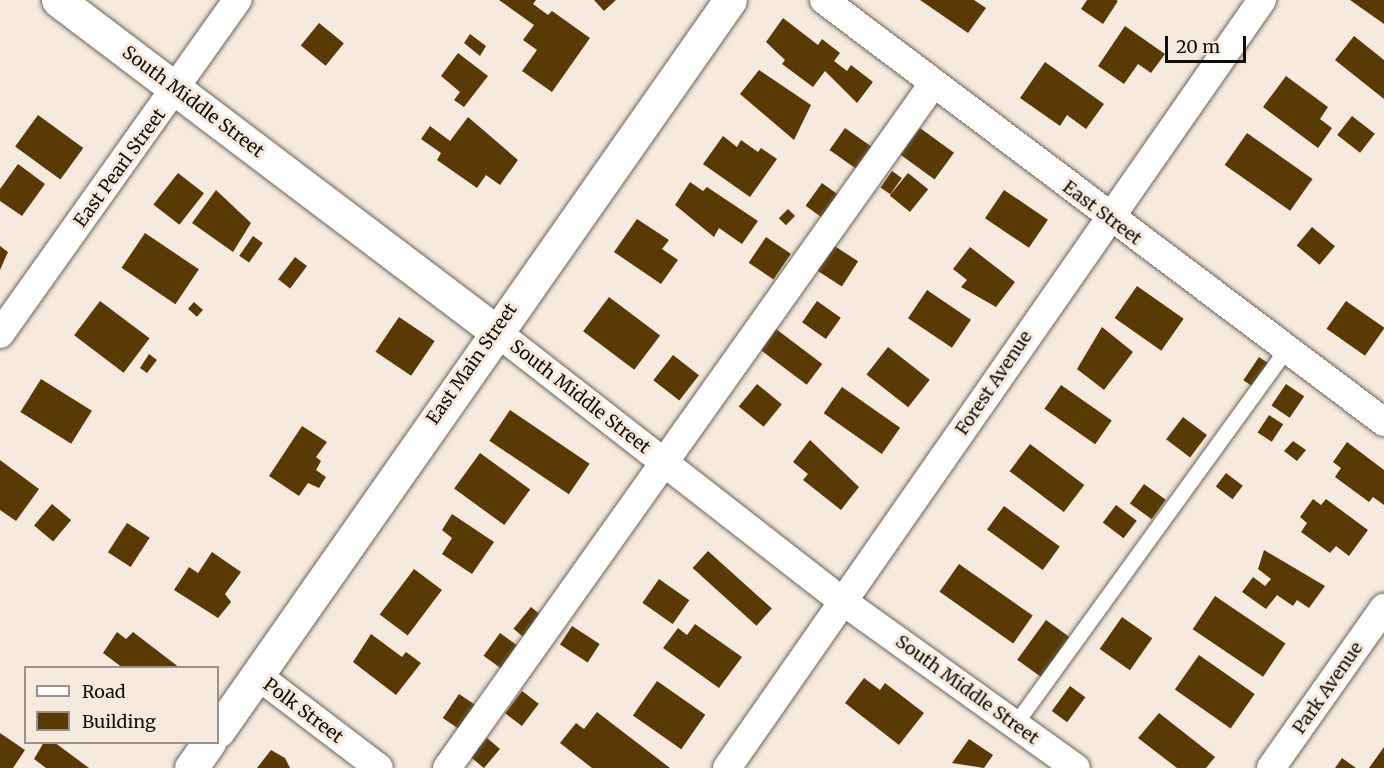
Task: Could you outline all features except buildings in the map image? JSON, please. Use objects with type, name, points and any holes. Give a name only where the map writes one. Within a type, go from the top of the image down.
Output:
[{"type":"main road","name":"South Middle Street","points":[[58,0],[494,330]]},
{"type":"main road","name":"East Main Street","points":[[219,730],[494,330],[730,0]]},
{"type":"main road","points":[[191,768],[208,744]]},
{"type":"street","name":"East Pearl Street","points":[[0,334],[237,0]]},
{"type":"street","name":"East Street","points":[[824,0],[1107,218],[1384,422]]},
{"type":"street","name":"Forest Avenue","points":[[727,768],[844,602],[1107,218],[1262,0]]},
{"type":"street","points":[[447,768],[933,84]]},
{"type":"street","name":"South Middle Street","points":[[494,330],[844,602],[1076,768]]},
{"type":"street","name":"Park Avenue","points":[[1271,768],[1384,608]]},
{"type":"street","name":"Polk Street","points":[[257,675],[379,768]]},
{"type":"lane","points":[[1015,724],[1286,350]]}]
